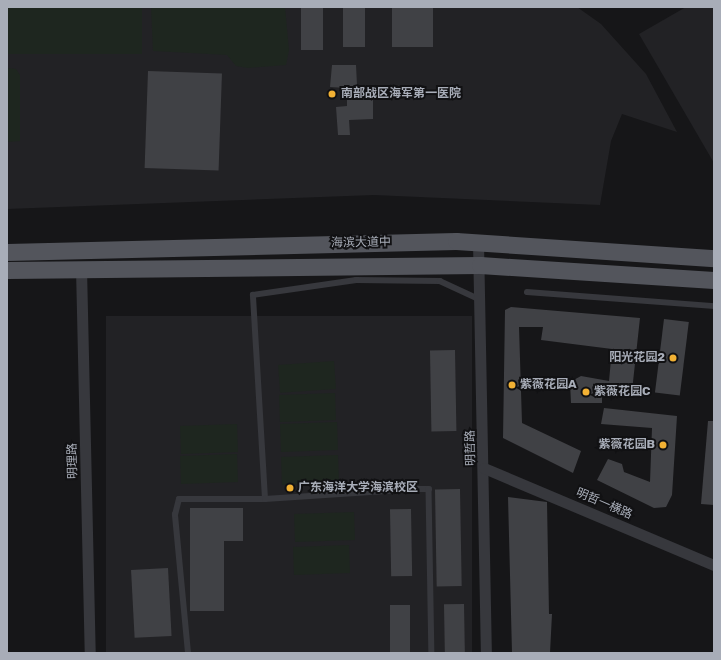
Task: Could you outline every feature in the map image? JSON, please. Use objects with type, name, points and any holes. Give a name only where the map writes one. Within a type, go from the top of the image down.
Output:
[{"type":"main road","name":"海滨大道中","points":[[7,252],[478,242],[714,258]]},
{"type":"main road","name":"海滨大道中","points":[[7,270],[82,268],[480,265],[714,280]]},
{"type":"street","name":"明哲路","points":[[478,242],[480,265],[484,468],[486,653]]},
{"type":"street","name":"明理路","points":[[82,268],[90,653]]},
{"type":"street","name":"明哲一横路","points":[[484,468],[714,565]]},
{"type":"lane","points":[[265,499],[253,295],[356,280],[440,281],[480,300]]},
{"type":"lane","points":[[527,292],[714,306]]},
{"type":"lane","points":[[188,653],[175,515],[179,499],[265,499],[429,489],[432,653]]},
{"type":"shaded area","name":"南部战区海军第一医院","points":[[7,7],[577,7],[601,24],[646,74],[677,132],[622,114],[611,141],[600,205],[374,195],[7,209]]},
{"type":"shaded area","points":[[8,7],[142,7],[142,54],[8,54]]},
{"type":"shaded area","points":[[151,7],[285,7],[289,50],[286,65],[248,68],[236,66],[227,55],[153,51]]},
{"type":"shaded area","points":[[686,7],[714,7],[714,163],[639,34]]},
{"type":"shaded area","points":[[7,68],[16,69],[20,75],[20,141],[7,142]]},
{"type":"shaded area","name":"广东海洋大学海滨校区","points":[[106,316],[472,316],[472,653],[106,653]]},
{"type":"shaded area","points":[[334,361],[336,389],[280,393],[278,365]]},
{"type":"shaded area","points":[[335,393],[336,420],[280,422],[279,395]]},
{"type":"shaded area","points":[[337,422],[338,450],[281,452],[280,424]]},
{"type":"shaded area","points":[[237,424],[238,452],[181,454],[180,426]]},
{"type":"shaded area","points":[[237,454],[238,482],[181,484],[180,456]]},
{"type":"shaded area","points":[[338,455],[339,483],[282,485],[281,457]]},
{"type":"shaded area","points":[[354,512],[355,540],[295,542],[294,514]]},
{"type":"shaded area","points":[[349,545],[350,573],[294,575],[293,547]]},
{"type":"building","points":[[301,7],[323,7],[323,50],[301,50]]},
{"type":"building","points":[[343,7],[365,7],[365,47],[343,47]]},
{"type":"building","points":[[392,7],[433,7],[433,47],[392,47]]},
{"type":"building","points":[[332,65],[356,65],[357,85],[373,85],[373,119],[349,120],[350,135],[338,135],[336,107],[347,106],[347,88],[330,87]]},
{"type":"building","points":[[148,71],[222,74],[219,171],[145,168]]},
{"type":"building","name":"紫薇花园A","points":[[511,307],[640,318],[632,391],[602,388],[602,403],[571,403],[570,382],[581,376],[609,381],[612,349],[541,340],[543,327],[519,327],[522,423],[581,451],[573,473],[503,438],[505,310]]},
{"type":"building","name":"阳光花园2","points":[[664,319],[689,322],[680,395],[655,392]]},
{"type":"building","points":[[430,350],[455,350],[456,431],[431,431]]},
{"type":"building","name":"紫薇花园B","points":[[604,408],[677,416],[672,495],[666,507],[654,508],[597,480],[608,459],[622,464],[624,472],[650,482],[652,428],[601,424]]},
{"type":"building","points":[[708,421],[714,421],[714,505],[701,504]]},
{"type":"building","points":[[435,489],[460,489],[462,586],[437,586]]},
{"type":"building","points":[[508,497],[547,502],[549,614],[552,614],[550,653],[512,653]]},
{"type":"building","points":[[190,508],[243,508],[243,541],[224,541],[224,611],[190,611]]},
{"type":"building","points":[[390,509],[411,509],[412,576],[391,576]]},
{"type":"building","points":[[168,568],[172,636],[135,638],[131,570]]},
{"type":"building","points":[[444,604],[464,604],[465,653],[445,653]]},
{"type":"building","points":[[390,605],[410,605],[410,653],[390,653]]},
{"type":"place","name":"南部战区海军第一医院","points":[[332,94]]},
{"type":"place","name":"阳光花园2","points":[[673,358]]},
{"type":"place","name":"紫薇花园A","points":[[512,385]]},
{"type":"place","name":"紫薇花园C","points":[[586,392]]},
{"type":"place","name":"紫薇花园B","points":[[663,445]]},
{"type":"place","name":"广东海洋大学海滨校区","points":[[290,488]]}]
